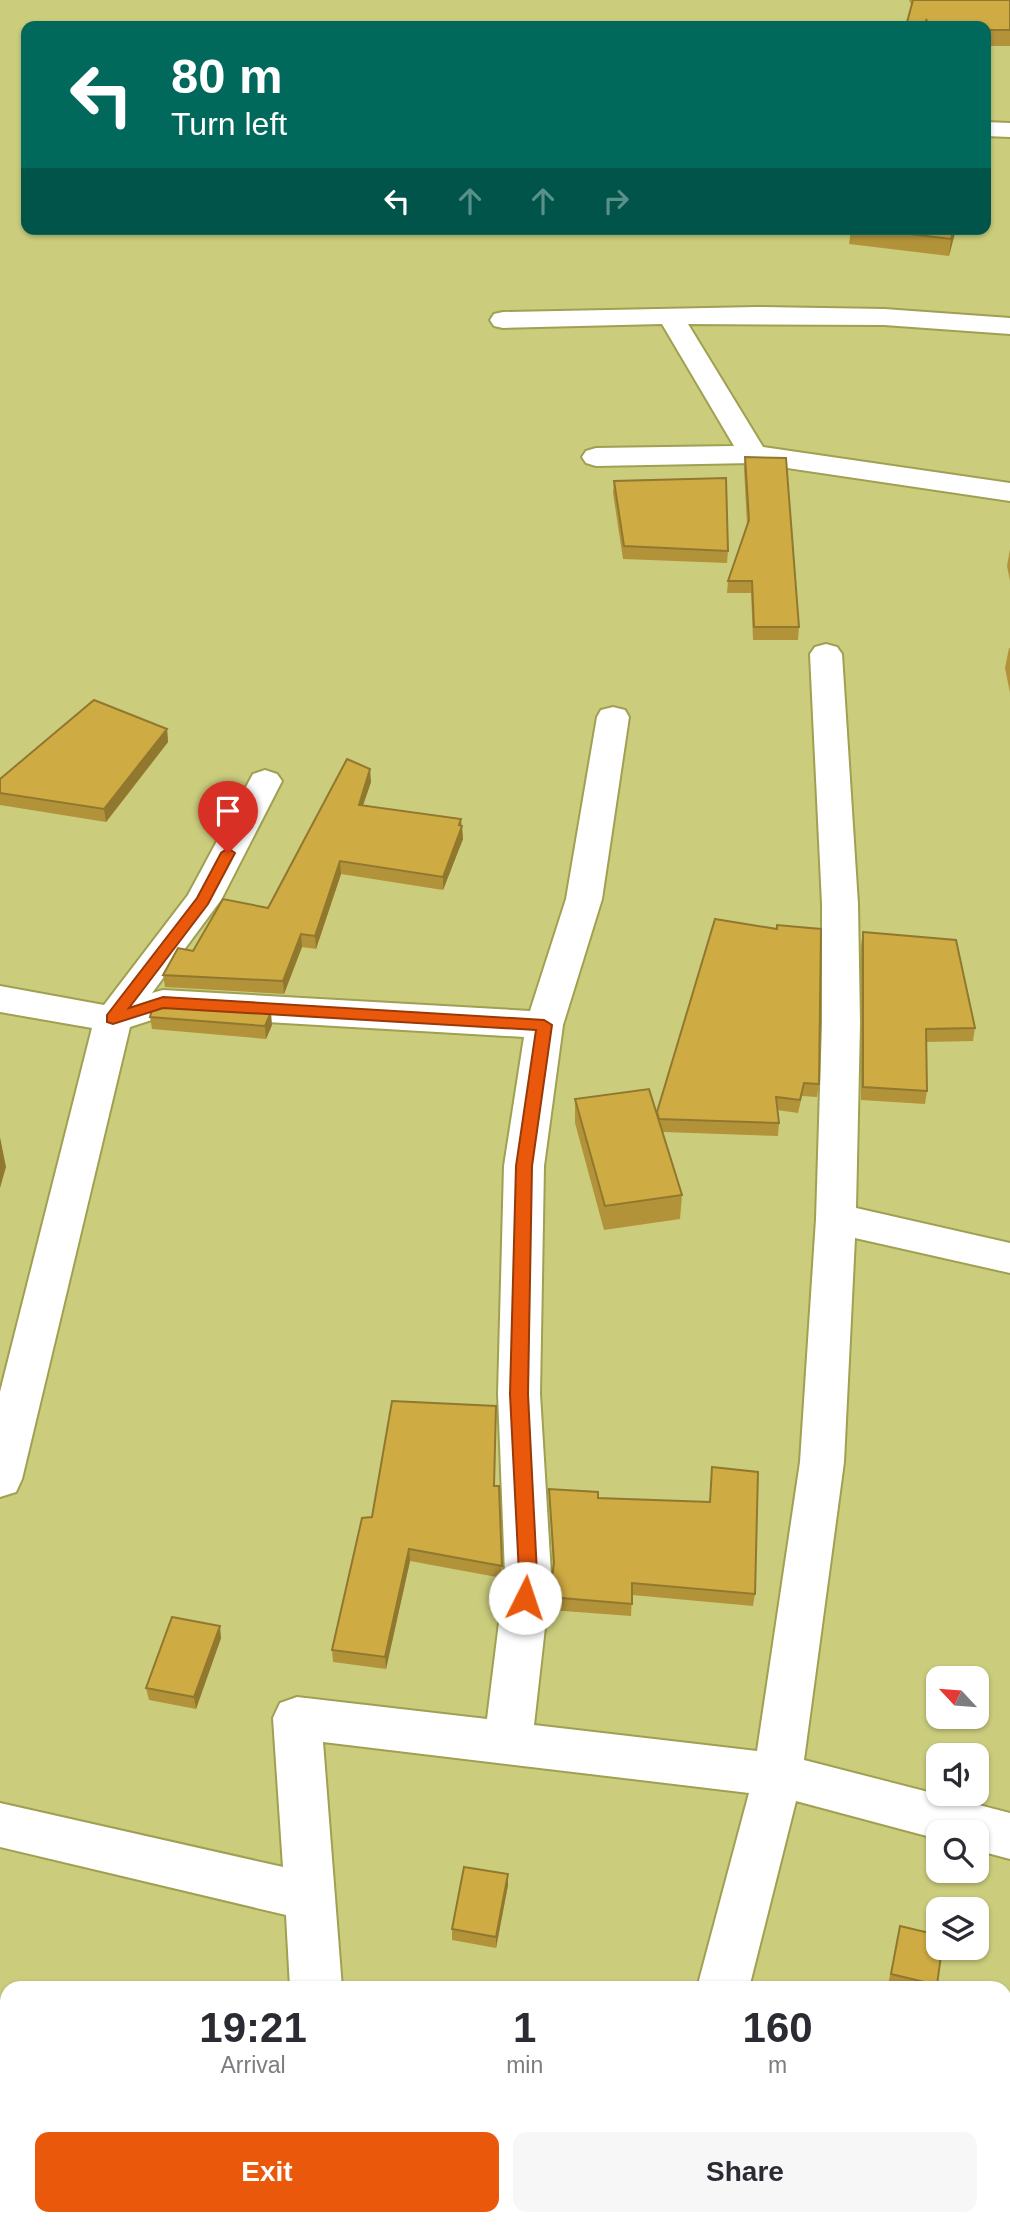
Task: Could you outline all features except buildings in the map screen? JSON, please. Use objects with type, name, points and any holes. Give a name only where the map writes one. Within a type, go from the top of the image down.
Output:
[{"type":"street","points":[[991,129],[1010,130]]},
{"type":"street","points":[[503,320],[670,316],[911,316],[1010,326]]},
{"type":"street","points":[[670,316],[753,454]]},
{"type":"street","points":[[596,457],[753,454],[1010,492]]},
{"type":"street","points":[[725,1981],[778,1775],[822,1462],[836,1219],[841,1023],[840,904],[826,654]]},
{"type":"street","points":[[508,1743],[528,1574],[519,1394],[524,1166],[544,1025],[584,899],[613,717]]},
{"type":"street","points":[[0,1479],[113,1018],[203,900],[265,781]]},
{"type":"street","points":[[0,999],[113,1018],[163,1003],[544,1025]]},
{"type":"street","points":[[836,1219],[1010,1258]]},
{"type":"street","points":[[316,1981],[297,1718],[778,1775],[1010,1836]]},
{"type":"street","points":[[0,1825],[310,1897]]},
{"type":"route","points":[[228,853],[203,900],[113,1018],[163,1003],[544,1025],[524,1166],[519,1394],[528,1574],[525,1598]]}]
